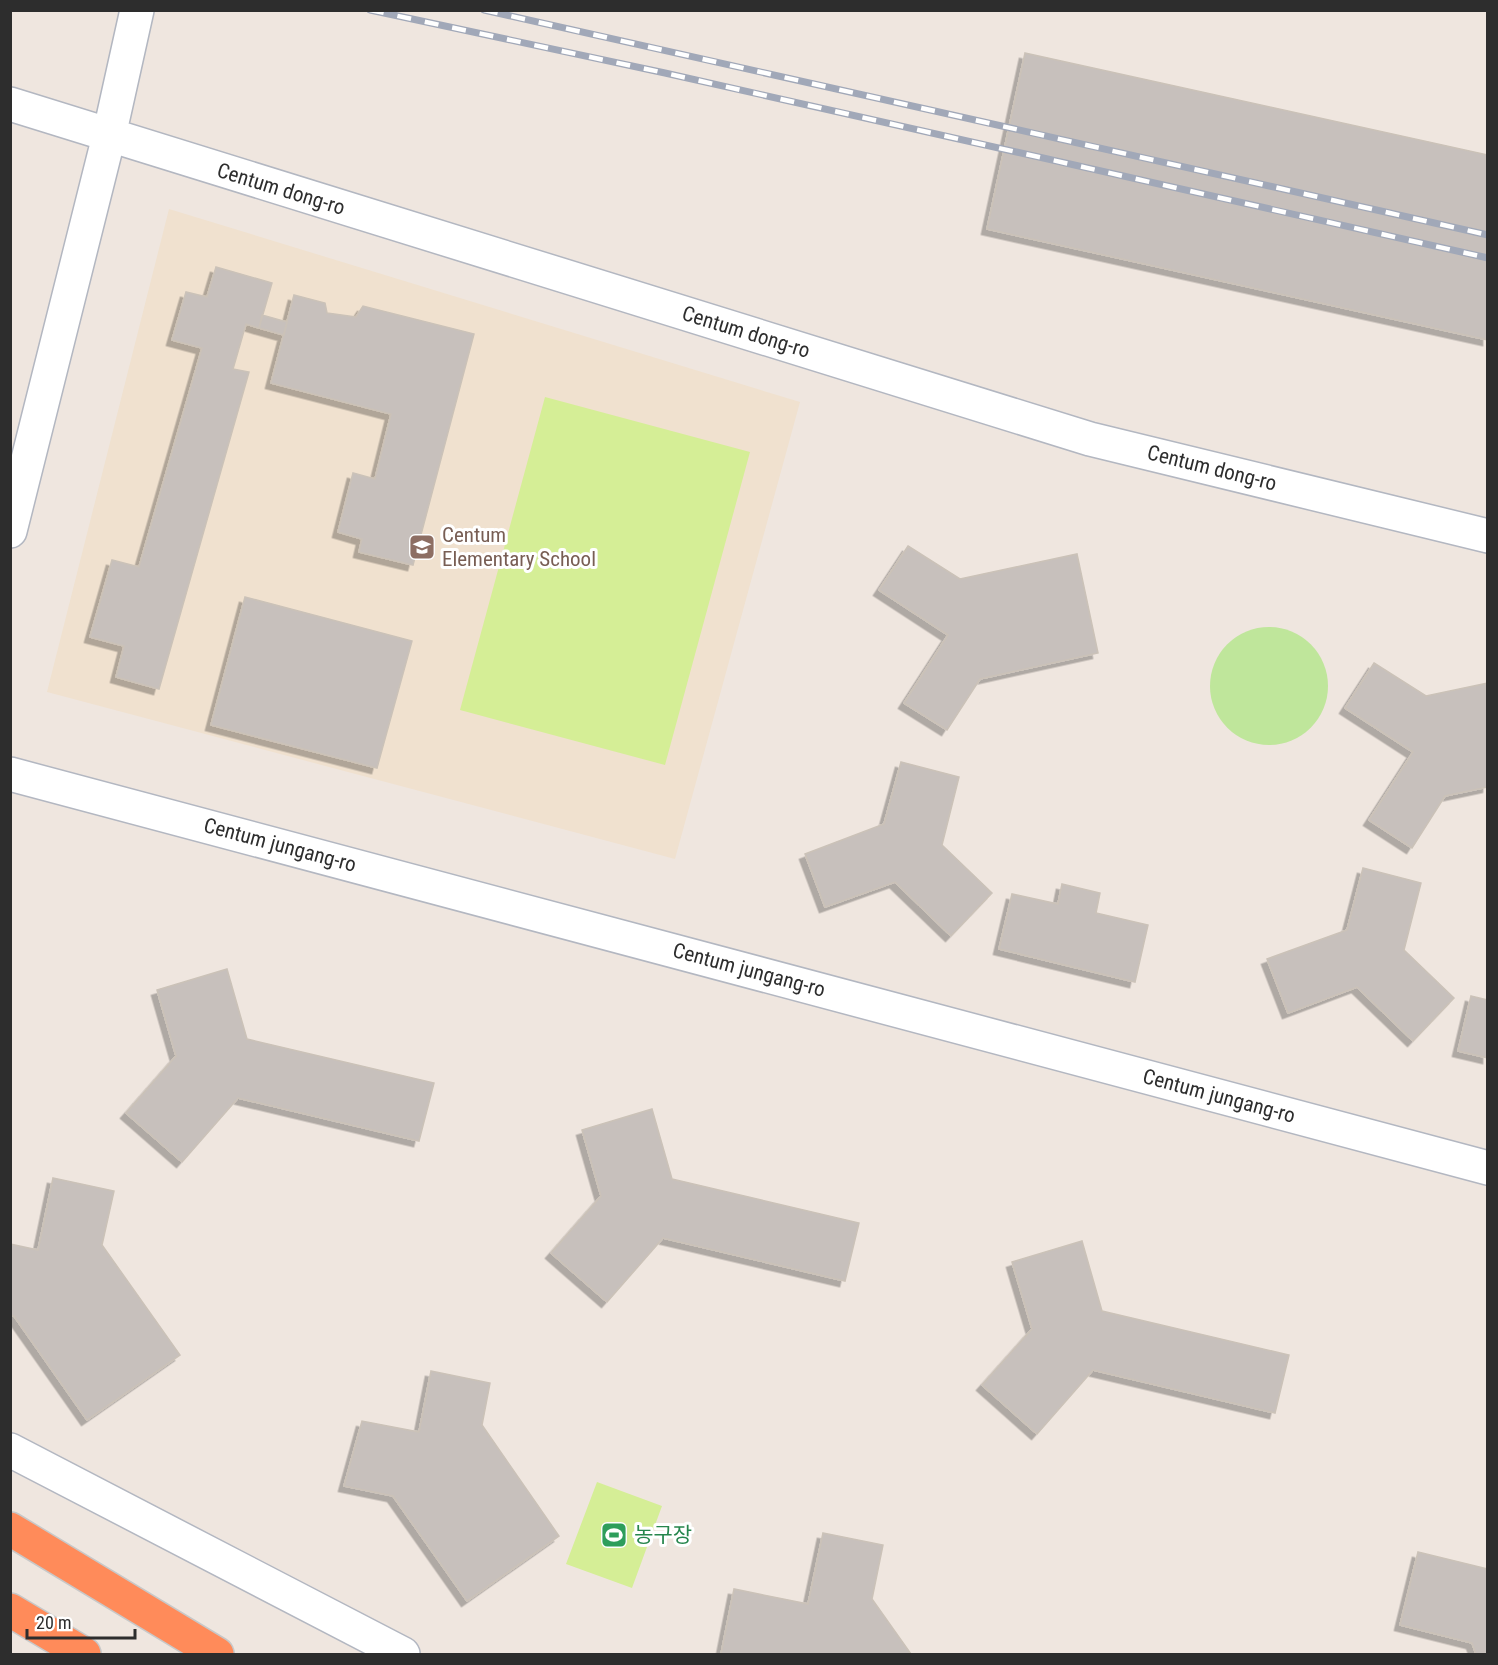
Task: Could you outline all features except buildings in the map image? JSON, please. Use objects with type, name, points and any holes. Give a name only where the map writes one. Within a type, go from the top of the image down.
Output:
[{"type":"highway","points":[[10,1529],[218,1654]]},
{"type":"highway","points":[[10,1610],[84,1654]]},
{"type":"main road","points":[[10,531],[109,135],[137,10]]},
{"type":"main road","name":"Centum dong-ro","points":[[10,104],[1090,439],[1488,536]]},
{"type":"main road","name":"Centum jungang-ro","points":[[10,774],[1488,1168]]},
{"type":"main road","points":[[10,1450],[403,1654]]},
{"type":"shaded area","name":"Centum Elementary School","points":[[169,209],[800,402],[675,859],[47,692]]},
{"type":"green space","points":[[545,397],[750,452],[665,765],[460,710]]},
{"type":"green space","points":[[1269,627],[1292,631],[1311,644],[1324,663],[1328,686],[1324,709],[1311,728],[1292,741],[1269,745],[1246,741],[1227,728],[1214,709],[1210,686],[1214,663],[1227,644],[1246,631]]},
{"type":"green space","name":"농구장","points":[[597,1482],[662,1506],[632,1588],[566,1564]]},
{"type":"railway","points":[[370,10],[665,73],[1488,258]]},
{"type":"railway","points":[[484,10],[1488,235]]},
{"type":"place","name":"Centum Elementary School","points":[[422,547]]},
{"type":"place","name":"농구장","points":[[614,1535]]}]
